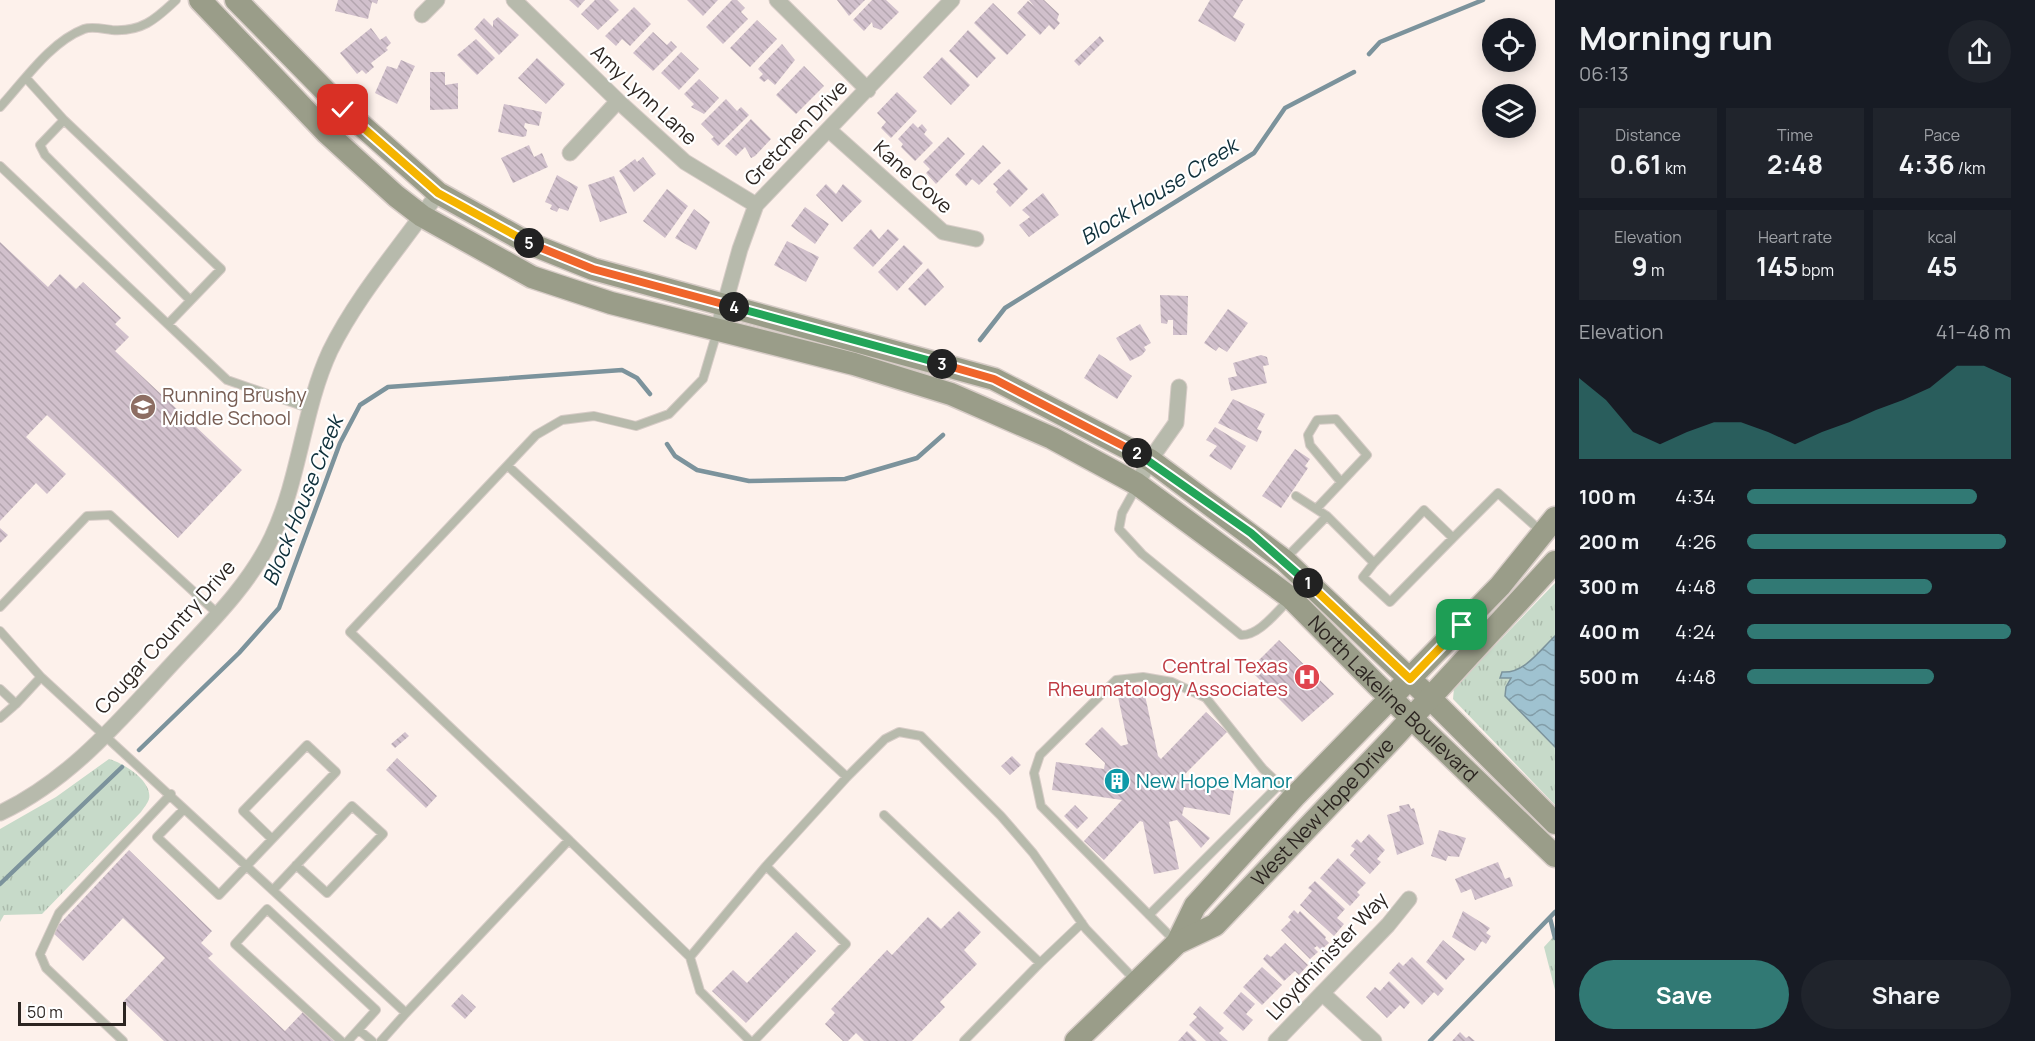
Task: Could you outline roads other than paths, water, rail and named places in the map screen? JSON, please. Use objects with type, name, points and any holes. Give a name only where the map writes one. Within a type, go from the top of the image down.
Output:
[{"type":"main road","name":"North Lakeline Boulevard","points":[[200,0],[327,133],[422,216],[532,277],[610,303],[717,332],[855,364],[951,394],[1052,438],[1137,484],[1291,598],[1555,856]]},
{"type":"main road","name":"North Lakeline Boulevard","points":[[236,0],[343,110],[438,193],[528,243],[593,269],[994,379],[1150,460],[1284,560],[1430,698],[1555,823]]},
{"type":"main road","name":"West New Hope Drive","points":[[1177,943],[1195,906],[1287,791],[1392,699],[1500,586],[1549,525]]},
{"type":"main road","name":"West New Hope Drive","points":[[1076,1041],[1177,943],[1215,925],[1412,718],[1555,562]]},
{"type":"street","points":[[422,15],[437,0]]},
{"type":"street","name":"Amy Lynn Lane","points":[[514,0],[685,162],[756,205]]},
{"type":"street","points":[[777,0],[868,90]]},
{"type":"street","name":"Gretchen Drive","points":[[717,332],[740,249],[756,205],[952,0]]},
{"type":"street","points":[[570,153],[618,101]]},
{"type":"street","name":"Kane Cove","points":[[829,130],[943,232],[976,239]]},
{"type":"street","name":"Cougar Country Drive","points":[[0,813],[41,790],[105,737],[218,614],[254,568],[272,538],[294,475],[321,374],[340,332],[438,193]]},
{"type":"street","points":[[1137,484],[1150,460],[1176,423],[1179,387]]},
{"type":"street","name":"Lloydminister Way","points":[[1276,1041],[1388,925],[1409,899]]},
{"type":"street","points":[[1322,993],[1374,1041]]},
{"type":"lane","points":[[0,107],[57,46],[71,36],[87,28],[130,31],[152,21],[176,0]]},
{"type":"lane","points":[[26,78],[64,120],[221,269],[168,324]]},
{"type":"lane","points":[[64,120],[40,145],[45,155],[190,300]]},
{"type":"lane","points":[[0,166],[227,380],[311,410]]},
{"type":"lane","name":"Gretchen Drive","points":[[569,840],[350,632],[536,435],[562,420],[594,417],[636,426],[669,414],[703,379],[717,332]]},
{"type":"lane","points":[[1317,508],[1367,455],[1336,419],[1317,420],[1308,435],[1310,445],[1341,482]]},
{"type":"lane","points":[[508,466],[847,777]]},
{"type":"lane","points":[[1137,484],[1122,513],[1119,529],[1142,554],[1241,635],[1260,628],[1291,598]]},
{"type":"lane","points":[[1453,538],[1424,510],[1363,577],[1390,602],[1498,493],[1549,525]]},
{"type":"lane","points":[[1296,496],[1327,516],[1374,563]]},
{"type":"lane","points":[[0,607],[87,516],[110,516],[218,614]]},
{"type":"lane","points":[[1284,560],[1327,516]]},
{"type":"lane","points":[[0,631],[41,676],[105,737],[171,794],[184,809],[406,1013]]},
{"type":"lane","points":[[0,718],[41,676]]},
{"type":"lane","points":[[1149,915],[1287,791],[1263,769],[1206,699],[1172,682],[1143,677],[1116,680],[1040,755],[1034,773],[1041,806],[1149,915],[1177,943]]},
{"type":"lane","points":[[0,689],[16,704]]},
{"type":"lane","points":[[690,957],[766,866],[847,777],[885,739],[899,732],[921,736],[1009,824],[1033,853],[1082,923],[1137,982]]},
{"type":"lane","points":[[184,809],[157,837],[219,895],[273,839],[336,772],[307,745],[243,811],[273,839]]},
{"type":"lane","points":[[123,1041],[46,968],[40,954],[59,913],[171,794]]},
{"type":"lane","points":[[273,890],[296,865],[352,806],[383,834],[327,893],[296,865]]},
{"type":"lane","points":[[884,815],[1040,963]]},
{"type":"lane","points":[[381,1041],[569,840],[690,957],[699,991],[752,1041],[846,944],[766,866]]},
{"type":"lane","points":[[341,1041],[235,944],[267,909],[376,1010],[348,1041]]},
{"type":"lane","points":[[964,1041],[1082,923]]},
{"type":"lane","points":[[359,1029],[372,1041]]},
{"type":"water","points":[[1555,636],[1555,747],[1505,696],[1506,687],[1511,678],[1500,678],[1502,672],[1510,672],[1524,665]]},
{"type":"waterway","name":"Block House Creek","points":[[1369,54],[1380,42],[1483,0]]},
{"type":"waterway","name":"Block House Creek","points":[[980,340],[1005,308],[1254,153],[1285,108],[1354,72]]},
{"type":"waterway","name":"Block House Creek","points":[[139,750],[239,653],[279,608],[340,443],[360,405],[388,387],[622,370],[637,378],[650,394]]},
{"type":"waterway","name":"Block House Creek","points":[[667,444],[675,456],[697,470],[749,481],[845,479],[917,458],[943,435]]},
{"type":"waterway","name":"Block House Creek","points":[[0,884],[122,767]]},
{"type":"waterway","points":[[1430,1041],[1555,912]]},
{"type":"waterway","points":[[1550,918],[1555,938]]},
{"type":"place","name":"Running Brushy Middle School","points":[[143,407]]},
{"type":"place","name":"Central Texas Rheumatology Associates","points":[[1307,677]]},
{"type":"place","name":"New Hope Manor","points":[[1117,781]]}]
